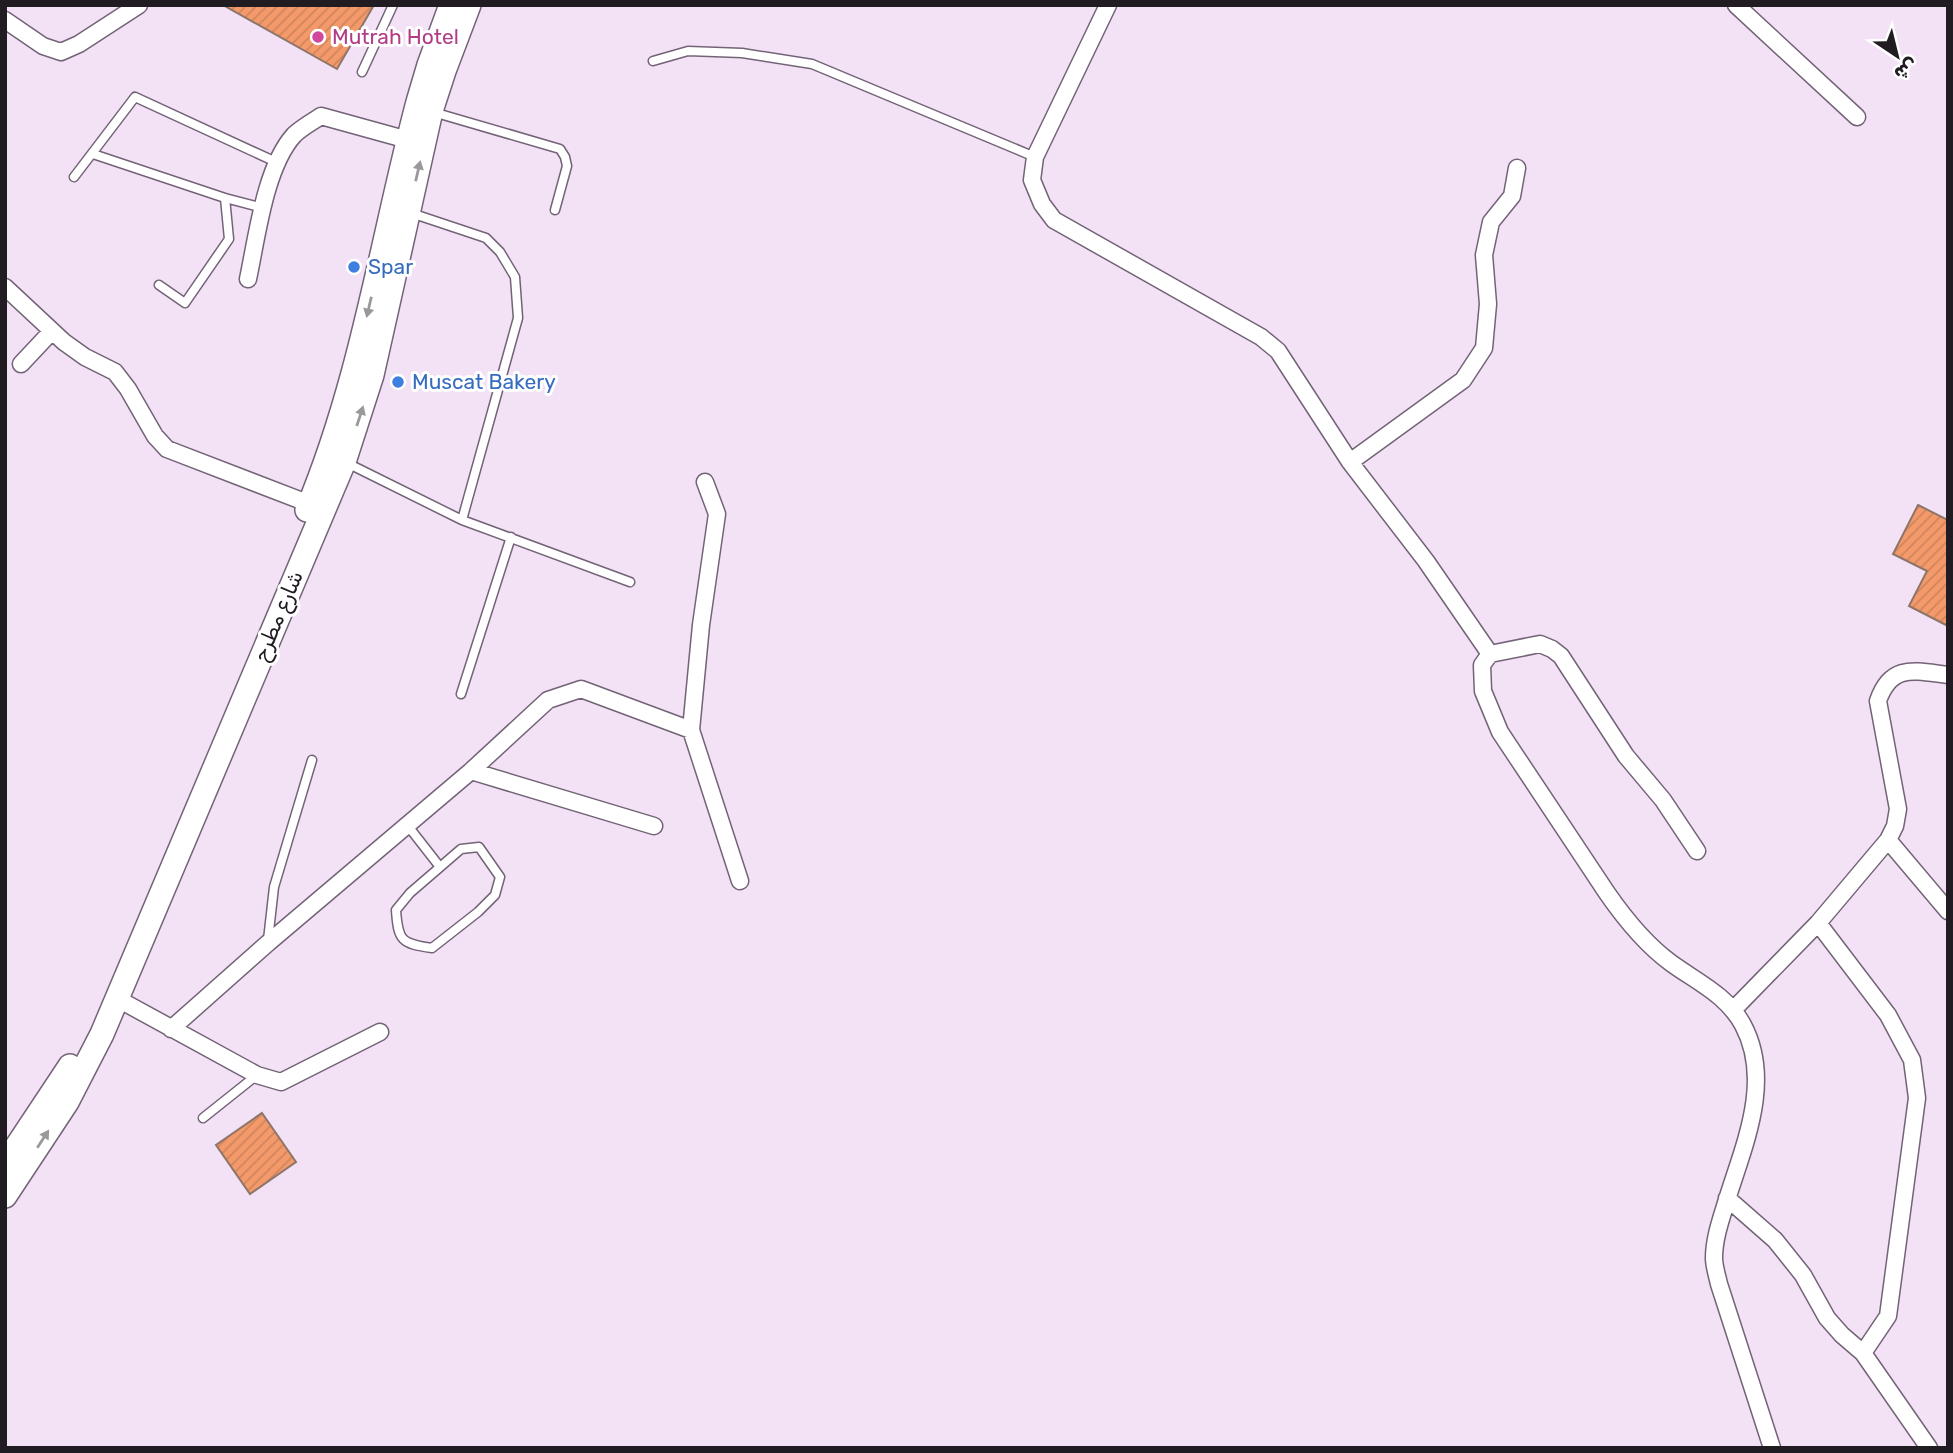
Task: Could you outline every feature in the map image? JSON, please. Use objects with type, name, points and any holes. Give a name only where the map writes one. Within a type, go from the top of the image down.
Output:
[{"type":"main road","name":"شارع مطرح","points":[[5,1164],[56,1089],[89,1028],[325,466],[350,389],[408,139],[429,65],[451,5]]},
{"type":"main road","name":"شارع مطرح","points":[[5,1196],[67,1102],[118,999],[344,462],[372,374],[431,111],[469,5]]},
{"type":"street","points":[[5,20],[43,46],[61,52],[79,44],[139,5]]},
{"type":"street","points":[[1108,5],[1035,157],[1032,180],[1042,204],[1054,220],[1261,337],[1279,351],[1350,462],[1426,561],[1490,654]]},
{"type":"street","points":[[1736,5],[1857,117]]},
{"type":"street","points":[[248,279],[262,208],[276,162],[295,135],[321,116],[408,139]]},
{"type":"street","points":[[1350,462],[1463,380],[1484,348],[1488,304],[1484,255],[1490,222],[1512,196],[1517,168]]},
{"type":"street","points":[[5,287],[64,342],[115,372],[155,436],[167,450],[310,504]]},
{"type":"street","points":[[21,364],[52,331]]},
{"type":"street","points":[[705,482],[717,514],[701,625],[691,730],[740,881]]},
{"type":"street","points":[[1696,851],[1662,800],[1626,756],[1561,656],[1540,644],[1490,654],[1482,665],[1483,691],[1500,732],[1606,893],[1646,942],[1671,963],[1717,993],[1733,1010],[1749,1040],[1754,1056],[1756,1085],[1753,1111],[1717,1231],[1714,1259],[1719,1284],[1772,1448]]},
{"type":"street","points":[[1733,1010],[1818,923],[1888,840],[1895,826],[1898,809],[1878,701],[1883,686],[1894,675],[1908,670],[1948,675]]},
{"type":"street","points":[[172,1029],[268,943],[471,771],[548,700],[581,689],[691,730]]},
{"type":"street","points":[[471,771],[654,826]]},
{"type":"street","points":[[1888,840],[1948,911]]},
{"type":"street","points":[[1818,923],[1888,1015],[1912,1060],[1917,1098],[1888,1316],[1863,1353]]},
{"type":"street","points":[[118,999],[257,1075],[281,1082],[380,1032]]},
{"type":"street","points":[[1727,1198],[1775,1240],[1803,1275],[1827,1318],[1863,1353],[1929,1448]]},
{"type":"lane","points":[[362,72],[394,5]]},
{"type":"lane","points":[[653,61],[688,51],[742,53],[812,64],[1035,157]]},
{"type":"lane","points":[[74,177],[135,97],[276,162]]},
{"type":"lane","points":[[431,111],[560,149],[567,166],[555,210]]},
{"type":"lane","points":[[93,154],[262,208]]},
{"type":"lane","points":[[159,285],[185,303],[229,239],[225,198]]},
{"type":"lane","points":[[409,213],[486,238],[500,252],[515,277],[518,318],[462,520]]},
{"type":"lane","points":[[344,462],[462,520],[630,582]]},
{"type":"lane","points":[[461,694],[511,537]]},
{"type":"lane","points":[[268,943],[274,887],[312,760]]},
{"type":"lane","points":[[408,825],[440,867]]},
{"type":"lane","points":[[479,847],[500,877],[495,895],[432,948],[405,942],[397,930],[396,910],[410,893],[440,867],[461,849],[479,847]]},
{"type":"lane","points":[[203,1118],[257,1075]]},
{"type":"building","name":"Mutrah Hotel","points":[[223,5],[374,5],[337,69]]},
{"type":"building","points":[[1918,505],[1948,520],[1948,626],[1909,606],[1927,571],[1893,554]]},
{"type":"building","points":[[262,1113],[296,1162],[250,1194],[216,1145]]},
{"type":"place","name":"Mutrah Hotel","points":[[318,37]]},
{"type":"place","name":"Spar","points":[[354,267]]},
{"type":"place","name":"Muscat Bakery","points":[[398,382]]}]
